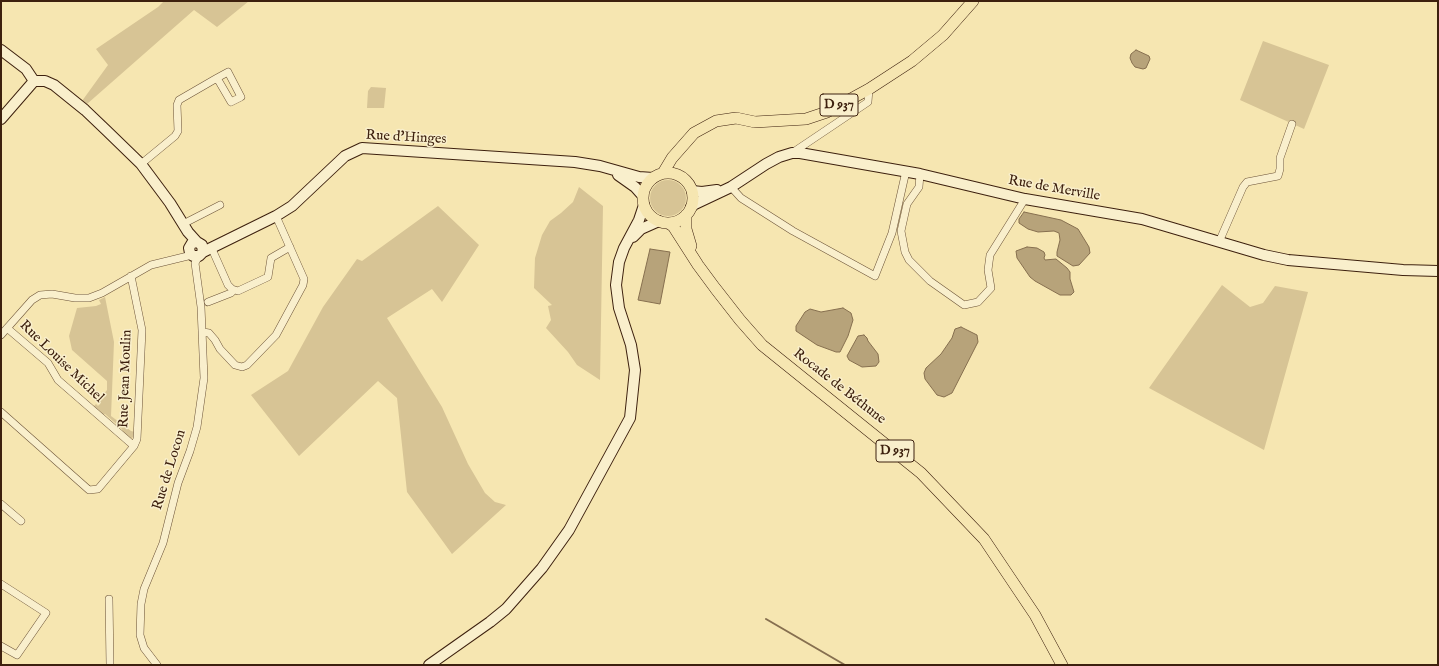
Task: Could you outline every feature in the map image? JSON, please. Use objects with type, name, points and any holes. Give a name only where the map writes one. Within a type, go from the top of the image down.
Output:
[{"type":"main road","name":"D 937","points":[[663,173],[672,158],[694,133],[716,121],[736,118],[755,122],[806,119],[827,112],[869,89],[912,61],[943,35],[973,1]]},
{"type":"main road","points":[[679,176],[677,164],[681,148]]},
{"type":"main road","points":[[663,173],[671,173],[679,176],[689,185],[692,191],[693,199],[688,211],[680,219],[663,222],[653,217],[648,212],[644,200],[645,189],[653,178],[663,173]]},
{"type":"main road","name":"Rocade de Béthune","points":[[688,211],[686,229],[698,265]]},
{"type":"main road","name":"Rocade de Béthune","points":[[663,222],[674,226],[698,265],[740,320],[762,345],[921,473],[984,539],[1035,615],[1062,665]]},
{"type":"street","points":[[1,50],[26,69],[34,81]]},
{"type":"street","points":[[141,164],[175,136],[178,131],[179,100],[218,78]]},
{"type":"street","points":[[1,119],[34,81],[45,81],[54,85],[85,110],[141,164],[170,203],[200,250],[228,285],[234,290],[238,291],[268,277],[271,258],[290,247]]},
{"type":"street","points":[[792,153],[868,102],[869,89]]},
{"type":"street","points":[[1219,242],[1243,187],[1247,182],[1278,176],[1280,169],[1280,158],[1292,124]]},
{"type":"street","name":"Rue d'Hinges","points":[[200,250],[276,216],[292,206],[345,156],[362,148],[575,162],[600,166],[639,177],[653,178]]},
{"type":"street","name":"Rue de Merville","points":[[688,211],[695,204],[728,188],[779,157],[792,153],[807,154],[906,171],[1025,199],[1142,219],[1219,242],[1288,260],[1385,269],[1438,271]]},
{"type":"street","name":"Rue d'Hinges","points":[[600,166],[622,177],[635,187],[644,200]]},
{"type":"street","points":[[728,188],[792,231],[875,276],[892,233],[906,171]]},
{"type":"street","points":[[920,174],[919,187],[907,204],[901,231],[905,252],[909,260],[930,281],[964,305],[978,302],[991,288],[988,270],[990,255],[1025,199]]},
{"type":"street","name":"Rue de Merville","points":[[692,191],[702,192],[728,188]]},
{"type":"street","points":[[429,665],[506,609],[542,568],[569,530],[630,418],[635,370],[631,345],[618,308],[616,285],[619,262],[624,248],[639,220],[644,200]]},
{"type":"street","points":[[185,228],[220,205]]},
{"type":"street","points":[[202,332],[209,333],[220,349],[235,365],[242,367],[247,365],[276,335],[303,285],[304,279],[276,216]]},
{"type":"street","points":[[624,248],[641,229],[663,222]]},
{"type":"street","points":[[1,335],[32,300],[40,295],[52,294],[75,298],[89,298],[102,293],[150,265],[181,257],[200,250]]},
{"type":"street","name":"Rue de Locon","points":[[157,665],[144,648],[140,634],[141,604],[144,589],[163,543],[178,483],[198,427],[204,378],[201,307],[193,263],[200,250]]},
{"type":"street","name":"Rue Jean Moulin","points":[[1,412],[89,490],[98,489],[134,446],[137,438],[139,424],[142,330],[131,276]]},
{"type":"street","points":[[208,302],[231,293],[234,290]]},
{"type":"street","name":"Rue Louise Michel","points":[[7,328],[48,363],[58,380],[134,446]]},
{"type":"street","points":[[1,504],[21,521]]},
{"type":"street","points":[[1,584],[46,613],[17,655],[1,646]]},
{"type":"street","points":[[109,599],[110,665]]},
{"type":"shaded area","points":[[164,1],[249,1],[217,27],[194,10],[87,104],[82,101],[108,65],[96,49],[158,7]]},
{"type":"shaded area","points":[[1263,41],[1329,65],[1304,129],[1240,100]]},
{"type":"shaded area","points":[[1136,50],[1149,56],[1150,59],[1146,68],[1143,69],[1135,67],[1132,63],[1130,58],[1131,54]]},
{"type":"shaded area","points":[[371,87],[386,88],[384,108],[367,108],[368,91]]},
{"type":"shaded area","points":[[671,180],[681,185],[685,191],[685,205],[681,211],[675,215],[665,216],[655,211],[651,205],[650,195],[655,185],[661,181]]},
{"type":"shaded area","points":[[579,187],[603,206],[600,380],[577,365],[568,352],[546,328],[551,320],[548,306],[552,305],[534,288],[535,258],[542,235],[550,221],[573,202]]},
{"type":"shaded area","points":[[438,206],[479,245],[442,302],[432,289],[387,318],[442,407],[468,464],[485,493],[495,502],[506,505],[452,554],[407,492],[397,398],[378,381],[299,456],[251,395],[288,371],[323,307],[357,259],[362,261]]},
{"type":"shaded area","points":[[1024,212],[1061,220],[1078,229],[1089,247],[1090,253],[1079,265],[1073,266],[1057,256],[1060,240],[1059,233],[1054,231],[1038,232],[1028,229],[1019,223],[1019,219]]},
{"type":"shaded area","points":[[1027,247],[1037,248],[1044,252],[1045,260],[1056,259],[1067,268],[1070,272],[1070,279],[1074,292],[1071,295],[1060,295],[1030,277],[1017,258],[1016,251]]},
{"type":"shaded area","points":[[650,249],[670,252],[660,304],[638,300]]},
{"type":"shaded area","points":[[1222,285],[1250,307],[1263,303],[1275,286],[1308,292],[1264,450],[1149,388]]},
{"type":"shaded area","points":[[105,297],[114,342],[111,416],[131,431],[135,432],[135,436],[130,439],[123,433],[122,429],[105,414],[101,415],[93,407],[96,404],[98,406],[100,404],[98,401],[107,390],[107,381],[72,350],[69,336],[77,308],[96,306],[101,304],[99,300]]},
{"type":"shaded area","points":[[843,308],[851,313],[853,320],[848,336],[840,352],[817,345],[796,331],[796,326],[805,312],[810,309],[821,312]]},
{"type":"shaded area","points":[[961,327],[977,335],[978,342],[952,393],[944,397],[937,395],[925,379],[924,373],[926,368],[941,354],[952,338],[955,329]]},
{"type":"shaded area","points":[[864,335],[878,354],[879,362],[876,366],[862,367],[849,360],[847,356],[858,336]]},
{"type":"waterway","points":[[766,619],[845,665]]}]
